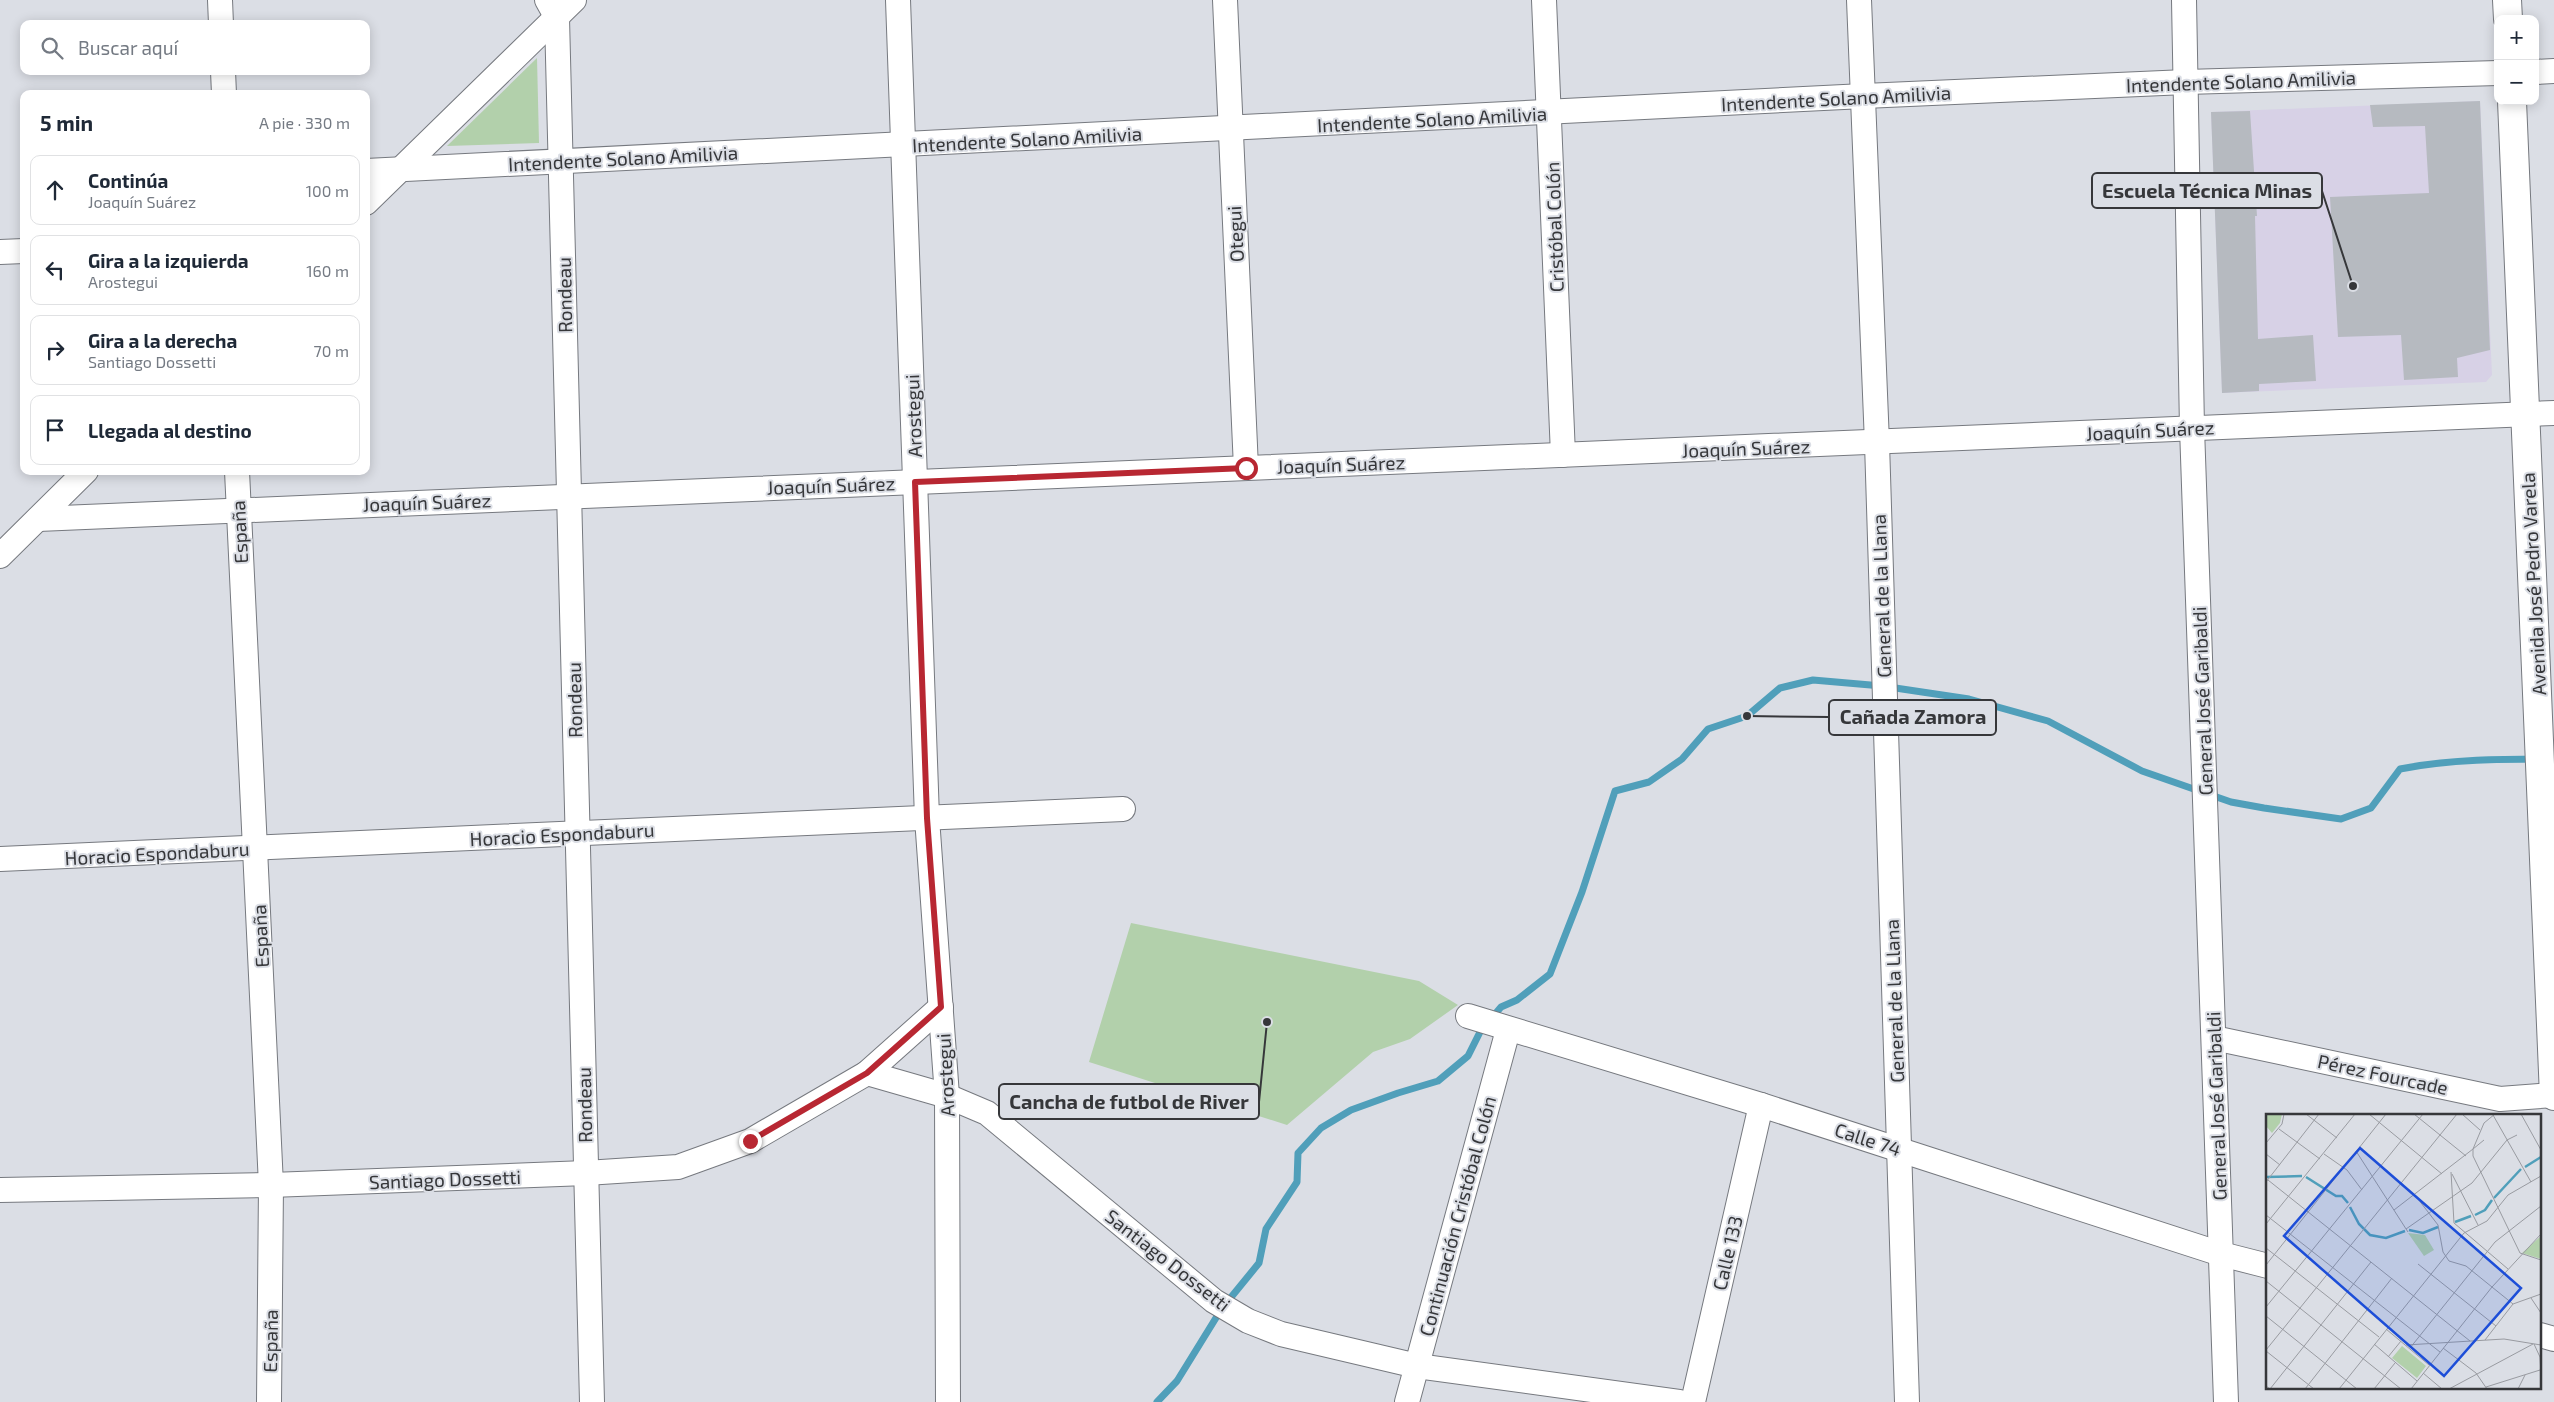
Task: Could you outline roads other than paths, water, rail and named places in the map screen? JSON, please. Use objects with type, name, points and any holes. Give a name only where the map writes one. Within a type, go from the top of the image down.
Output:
[{"type":"street","points":[[220,0],[221,20]]},
{"type":"street","points":[[370,199],[401,170],[552,9],[574,0]]},
{"type":"street","name":"Arostegui","points":[[898,0],[927,818],[947,1096],[948,1402]]},
{"type":"street","name":"Otegui","points":[[1225,0],[1246,468]]},
{"type":"street","name":"Cristóbal Colón","points":[[1544,0],[1563,454]]},
{"type":"street","name":"General de la Llana","points":[[1859,0],[1877,443],[1882,671],[1907,1402]]},
{"type":"street","name":"General José Garibaldi","points":[[2184,0],[2192,428],[2226,1402]]},
{"type":"street","points":[[2507,0],[2508,15]]},
{"type":"street","name":"Rondeau","points":[[552,9],[560,161],[592,1402]]},
{"type":"street","points":[[2539,72],[2554,71]]},
{"type":"street","name":"Intendente Solano Amilivia","points":[[370,171],[903,146],[1864,96],[2186,82],[2494,73]]},
{"type":"street","points":[[223,75],[224,90]]},
{"type":"street","name":"Avenida José Pedro Varela","points":[[2512,105],[2554,1095]]},
{"type":"street","points":[[0,252],[20,251]]},
{"type":"street","name":"Joaquín Suárez","points":[[38,518],[1563,454],[1877,443],[2554,413]]},
{"type":"street","points":[[0,556],[82,475]]},
{"type":"street","name":"España","points":[[237,475],[237,510],[272,1185],[269,1402]]},
{"type":"street","name":"Horacio Espondaburu","points":[[0,860],[1123,810]]},
{"type":"street","name":"Santiago Dossetti","points":[[0,1190],[272,1185],[586,1173],[678,1167],[741,1144],[867,1073],[941,1007]]},
{"type":"street","name":"Calle 74","points":[[1489,1023],[1761,1105],[2221,1254],[2266,1265]]},
{"type":"street","name":"Continuación Cristóbal Colón","points":[[1407,1402],[1417,1366],[1489,1023]]},
{"type":"street","name":"Pérez Fourcade","points":[[2214,1038],[2500,1099],[2554,1095]]},
{"type":"street","name":"Santiago Dossetti","points":[[867,1073],[947,1096],[987,1113],[1214,1301],[1240,1316],[1281,1334],[1417,1366],[1679,1402]]},
{"type":"street","name":"Calle 133","points":[[1693,1402],[1761,1105]]},
{"type":"waterway","points":[[1228,1301],[1259,1263],[1266,1229],[1297,1182],[1298,1153],[1321,1128],[1351,1110],[1438,1081],[1468,1056],[1480,1032],[1501,1007],[1517,1000],[1550,974],[1582,892],[1615,791],[1649,782],[1682,759],[1708,729],[1747,716],[1780,688],[1813,680],[1882,686],[1969,699],[2048,721],[2142,771],[2231,802],[2341,819],[2371,808],[2400,769],[2457,761],[2554,759]]},
{"type":"waterway","points":[[1157,1402],[1177,1381],[1219,1313]]},
{"type":"place","name":"Escuela Técnica Minas","points":[[2353,286]]},
{"type":"place","name":"Cañada Zamora","points":[[1747,716]]},
{"type":"place","name":"Cancha de futbol de River","points":[[1267,1022]]}]
